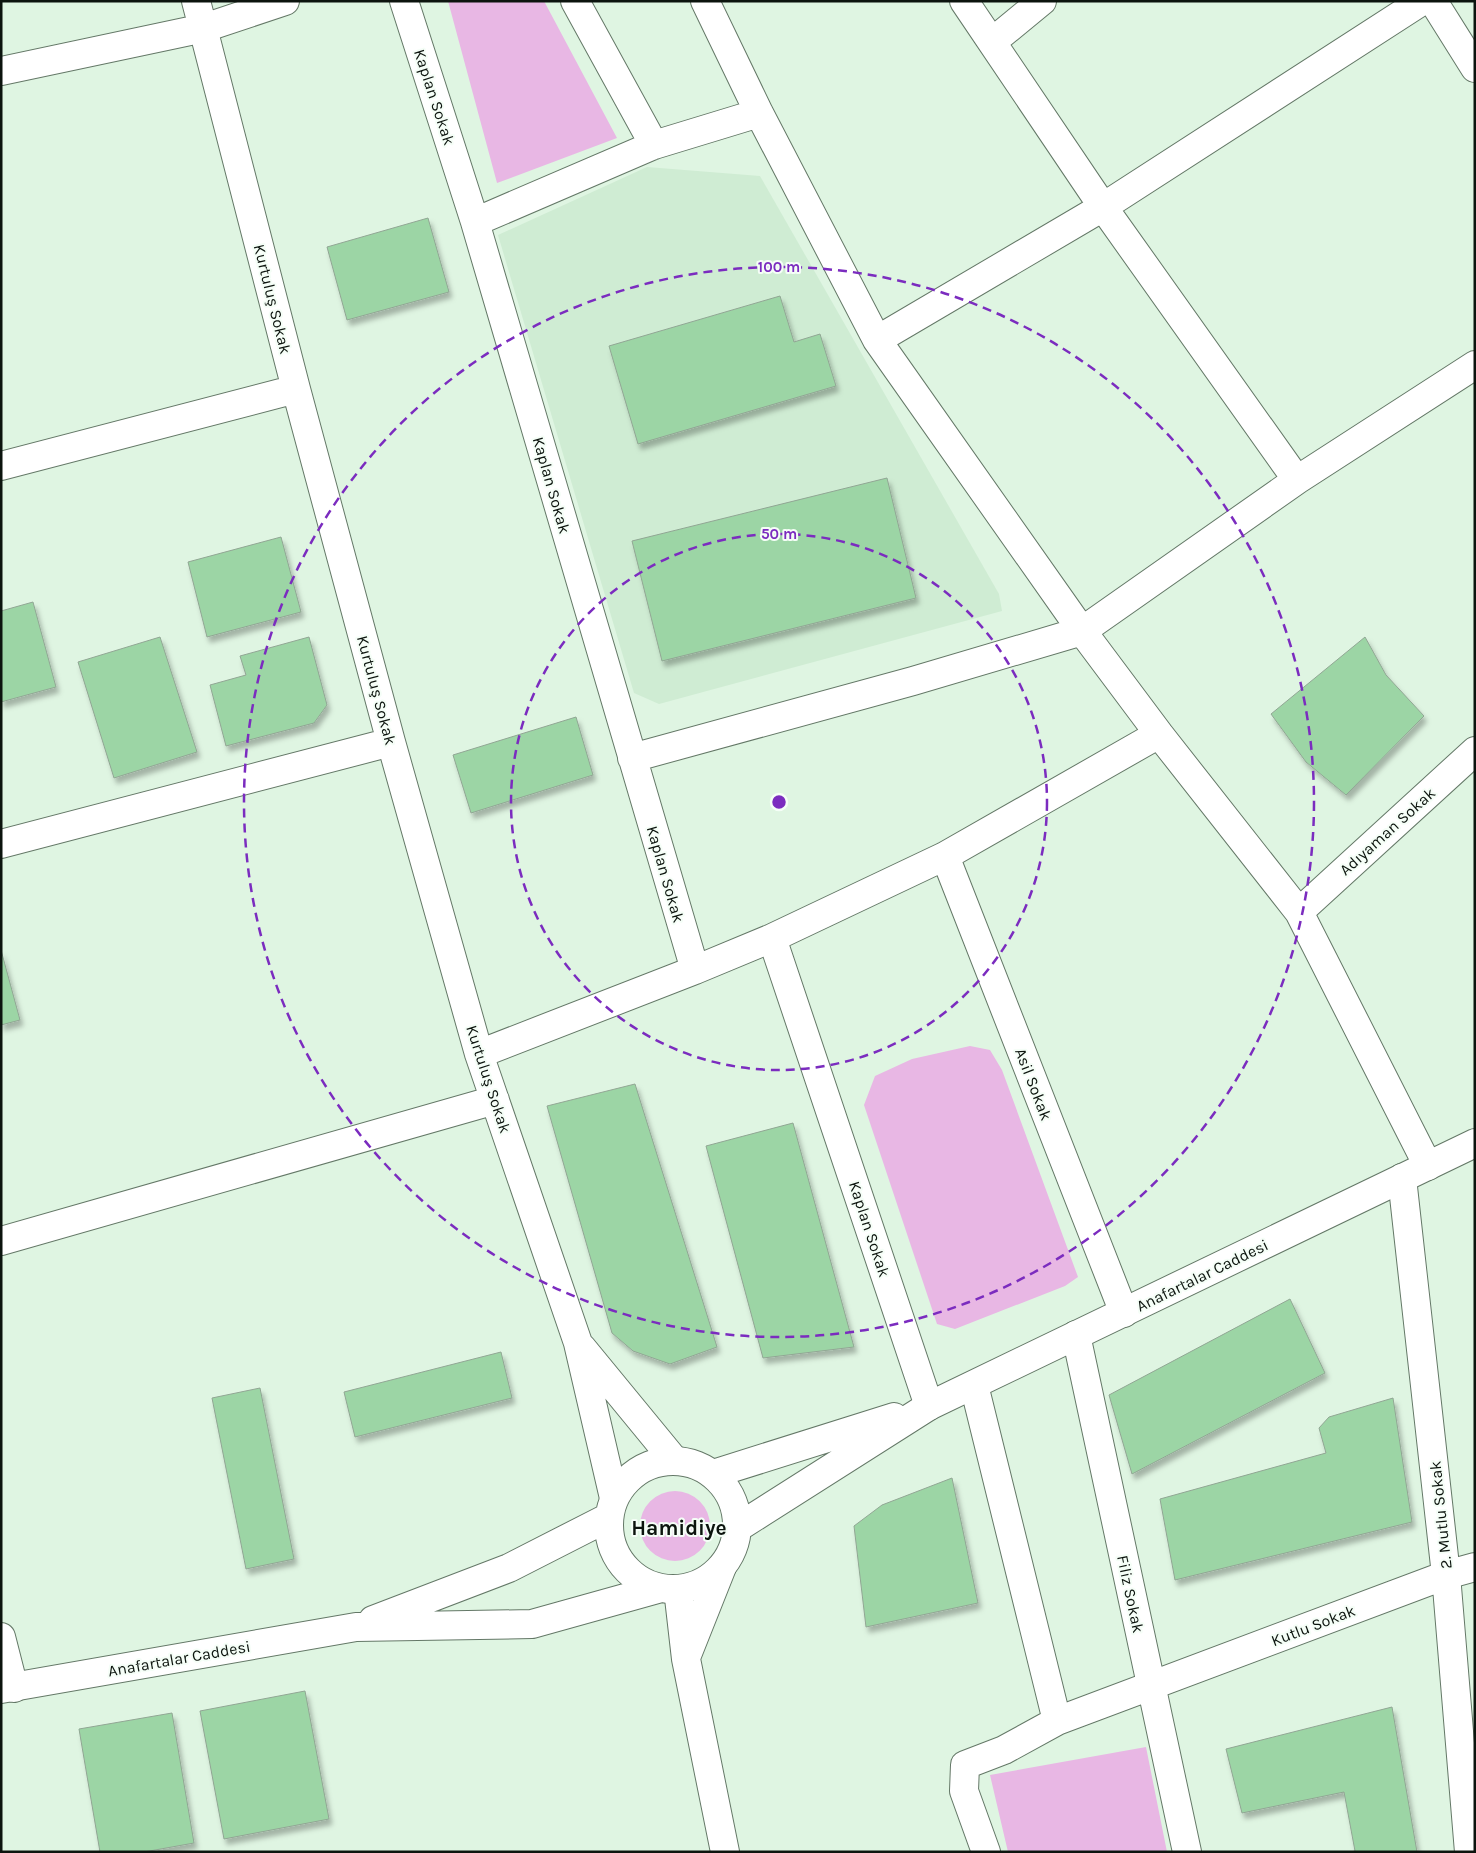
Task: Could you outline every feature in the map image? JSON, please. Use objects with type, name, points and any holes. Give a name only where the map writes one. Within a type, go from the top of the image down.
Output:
[{"type":"street","name":"Kurtuluş Sokak","points":[[196,1],[296,389],[391,742],[479,1054],[578,1343]]},
{"type":"street","points":[[1,71],[204,28],[285,1]]},
{"type":"street","name":"Kaplan Sokak","points":[[404,1],[474,222],[695,970]]},
{"type":"street","points":[[576,1],[654,145]]},
{"type":"street","points":[[706,1],[759,113],[878,340],[1082,631],[1159,734],[1299,912],[1428,1166]]},
{"type":"street","points":[[964,1],[1103,207],[1297,480]]},
{"type":"street","points":[[992,42],[1042,1]]},
{"type":"street","points":[[878,340],[1103,207],[1422,1]]},
{"type":"street","points":[[1433,1],[1475,68]]},
{"type":"street","points":[[474,222],[654,145],[759,113]]},
{"type":"street","points":[[632,758],[913,681],[1082,631],[1297,480],[1475,365]]},
{"type":"street","points":[[1,466],[296,389]]},
{"type":"street","points":[[479,1054],[772,938],[945,856],[1159,734]]},
{"type":"street","points":[[1,844],[391,742]]},
{"type":"street","name":"Adıyaman Sokak","points":[[1299,912],[1475,751]]},
{"type":"street","name":"Asil Sokak","points":[[945,856],[1124,1313]]},
{"type":"street","name":"Kaplan Sokak","points":[[772,938],[929,1406]]},
{"type":"street","points":[[1,1241],[494,1100]]},
{"type":"street","name":"Anafartalar Caddesi","points":[[929,1406],[1475,1143]]},
{"type":"street","name":"2. Mutlu Sokak","points":[[1402,1178],[1446,1575],[1468,1852]]},
{"type":"street","name":"Filiz Sokak","points":[[1076,1335],[1187,1852]]},
{"type":"street","points":[[578,1343],[674,1460]]},
{"type":"street","points":[[578,1343],[611,1507],[609,1536],[615,1555],[627,1571],[642,1582],[670,1589]]},
{"type":"street","points":[[974,1385],[1057,1721]]},
{"type":"street","points":[[713,1474],[929,1406]]},
{"type":"street","points":[[737,1528],[929,1406]]},
{"type":"street","points":[[356,1627],[509,1568],[611,1507],[624,1482],[639,1470],[656,1463],[674,1460],[695,1464],[713,1474],[727,1490],[735,1508],[737,1528],[732,1549],[722,1567],[686,1659]]},
{"type":"street","points":[[356,1627],[532,1624],[670,1589],[694,1586],[710,1578],[722,1567]]},
{"type":"street","name":"Kutlu Sokak","points":[[986,1852],[964,1791],[965,1765],[1004,1750],[1057,1721],[1446,1575],[1475,1567]]},
{"type":"street","points":[[670,1589],[725,1852]]},
{"type":"street","name":"Anafartalar Caddesi","points":[[8,1688],[356,1627]]},
{"type":"street","points":[[1,1637],[8,1688]]},
{"type":"shaded area","points":[[448,1],[544,1],[617,138],[497,183]]},
{"type":"shaded area","points":[[647,167],[760,176],[999,594],[1002,611],[659,704],[634,693],[498,235]]},
{"type":"shaded area","points":[[970,1046],[990,1050],[1002,1070],[1078,1277],[1065,1286],[955,1329],[937,1324],[864,1105],[875,1076],[912,1059]]},
{"type":"shaded area","points":[[668,1491],[682,1491],[695,1497],[704,1506],[710,1519],[708,1539],[700,1551],[682,1561],[668,1561],[655,1555],[646,1546],[640,1533],[640,1519],[646,1506],[655,1497]]},
{"type":"shaded area","points":[[1146,1747],[1167,1852],[1008,1852],[990,1775]]},
{"type":"building","points":[[428,218],[449,292],[347,320],[327,247]]},
{"type":"building","points":[[780,296],[794,342],[820,334],[836,386],[638,444],[609,346]]},
{"type":"building","points":[[887,478],[916,598],[662,661],[632,541]]},
{"type":"building","points":[[281,537],[301,612],[207,637],[188,562]]},
{"type":"building","points":[[33,602],[56,687],[1,702],[1,611]]},
{"type":"building","points":[[160,637],[197,752],[114,778],[78,662]]},
{"type":"building","points":[[309,637],[327,705],[314,723],[226,746],[210,685],[246,675],[240,656]]},
{"type":"building","points":[[1365,637],[1386,675],[1424,716],[1346,795],[1306,762],[1271,714]]},
{"type":"building","points":[[576,717],[593,775],[471,813],[453,755]]},
{"type":"building","points":[[1,950],[20,1020],[1,1025]]},
{"type":"building","points":[[635,1084],[717,1347],[670,1364],[633,1351],[612,1333],[547,1106]]},
{"type":"building","points":[[793,1123],[854,1347],[763,1358],[706,1146]]},
{"type":"building","points":[[1290,1299],[1325,1373],[1132,1474],[1109,1395]]},
{"type":"building","points":[[501,1352],[512,1398],[355,1437],[344,1392]]},
{"type":"building","points":[[260,1388],[294,1559],[246,1569],[212,1398]]},
{"type":"building","points":[[1393,1398],[1412,1522],[1175,1580],[1160,1499],[1326,1453],[1319,1428],[1329,1417]]},
{"type":"building","points":[[952,1478],[978,1603],[866,1627],[854,1526],[882,1505]]},
{"type":"building","points":[[305,1691],[329,1819],[224,1839],[200,1711]]},
{"type":"building","points":[[1392,1707],[1417,1852],[1351,1852],[1355,1851],[1344,1792],[1242,1813],[1226,1749]]},
{"type":"building","points":[[172,1713],[194,1843],[144,1852],[100,1852],[79,1729]]},
{"type":"district","name":"Hamidiye","points":[[679,1528]]}]
